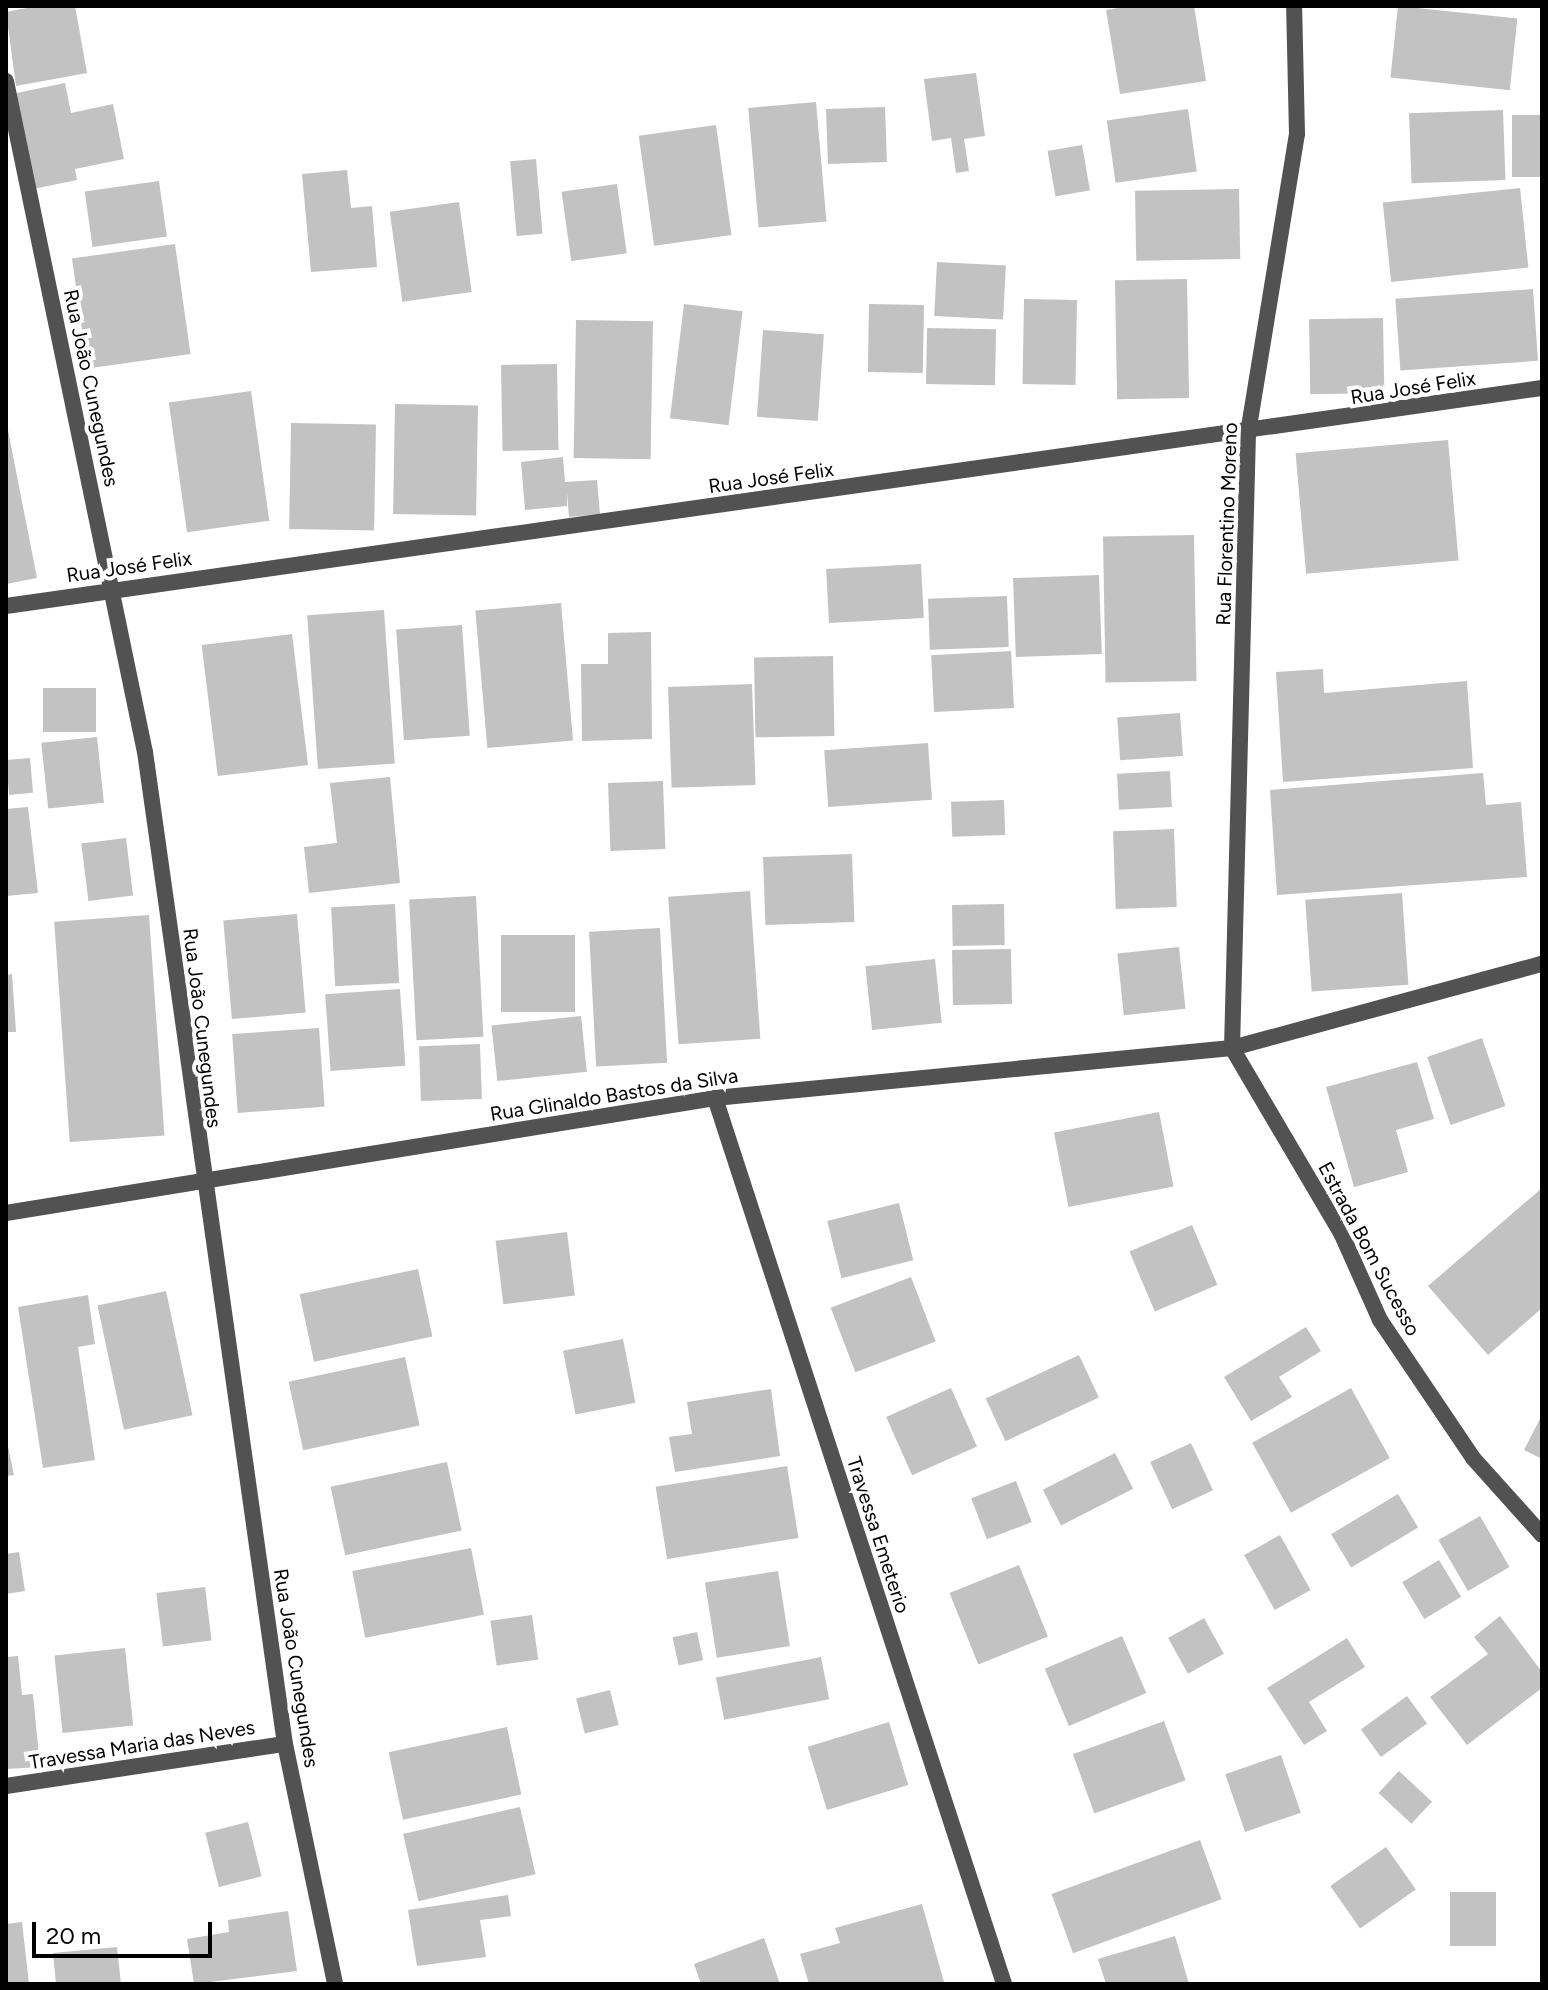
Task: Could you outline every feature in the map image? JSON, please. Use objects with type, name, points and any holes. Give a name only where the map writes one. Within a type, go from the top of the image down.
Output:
[{"type":"street","name":"Rua Florentino Moreno","points":[[1232,1048],[1248,433],[1297,134],[1294,6]]},
{"type":"street","name":"Rua João Cunegundes","points":[[6,81],[145,752],[202,1182],[285,1744],[335,1984]]},
{"type":"street","name":"Rua José Felix","points":[[6,606],[1248,433],[1542,388]]},
{"type":"street","name":"Rua Glinaldo Bastos da Silva","points":[[6,1213],[715,1098],[1232,1048],[1542,964]]},
{"type":"street","name":"Estrada Bom Sucesso","points":[[1232,1048],[1342,1235],[1380,1320],[1473,1458],[1542,1535]]},
{"type":"street","name":"Travessa Emeterio","points":[[715,1098],[1004,1984]]},
{"type":"street","name":"Travessa Maria das Neves","points":[[6,1786],[285,1744]]},
{"type":"building","points":[[37,6],[75,6],[87,73],[16,86],[6,12]]},
{"type":"building","points":[[1130,6],[1194,6],[1206,81],[1120,94],[1106,10]]},
{"type":"building","points":[[1398,6],[1517,19],[1510,90],[1390,78]]},
{"type":"building","points":[[976,73],[985,136],[964,139],[969,171],[956,173],[951,138],[932,141],[924,79]]},
{"type":"building","points":[[65,83],[71,113],[113,104],[124,159],[75,169],[77,180],[33,189],[12,94]]},
{"type":"building","points":[[816,102],[826,222],[759,227],[748,108]]},
{"type":"building","points":[[885,107],[887,162],[828,164],[826,109]]},
{"type":"building","points":[[1188,109],[1197,171],[1116,183],[1107,120]]},
{"type":"building","points":[[1503,110],[1505,180],[1412,183],[1409,113]]},
{"type":"building","points":[[1512,115],[1542,115],[1542,177],[1512,177]]},
{"type":"building","points":[[716,125],[731,235],[654,246],[639,136]]},
{"type":"building","points":[[1082,145],[1090,190],[1056,196],[1048,151]]},
{"type":"building","points":[[536,159],[543,234],[517,236],[510,161]]},
{"type":"building","points":[[347,170],[351,208],[372,206],[377,267],[311,272],[302,174]]},
{"type":"building","points":[[159,181],[167,236],[93,247],[85,191]]},
{"type":"building","points":[[617,184],[627,253],[571,261],[562,192]]},
{"type":"building","points":[[1520,188],[1528,268],[1391,282],[1383,202]]},
{"type":"building","points":[[1239,189],[1240,259],[1136,261],[1135,191]]},
{"type":"building","points":[[459,202],[472,292],[402,302],[390,212]]},
{"type":"building","points":[[175,244],[190,354],[87,368],[72,258]]},
{"type":"building","points":[[937,262],[1006,266],[1003,320],[934,316]]},
{"type":"building","points":[[1187,279],[1189,398],[1117,399],[1115,280]]},
{"type":"building","points":[[1533,289],[1538,361],[1400,370],[1395,299]]},
{"type":"building","points":[[1024,299],[1077,300],[1076,385],[1023,384]]},
{"type":"building","points":[[684,304],[743,311],[729,425],[670,418]]},
{"type":"building","points":[[869,304],[924,305],[923,373],[868,372]]},
{"type":"building","points":[[1383,318],[1384,393],[1310,394],[1309,319]]},
{"type":"building","points":[[576,320],[653,321],[651,459],[574,458]]},
{"type":"building","points":[[927,328],[996,329],[995,385],[926,384]]},
{"type":"building","points":[[763,330],[824,334],[818,421],[757,417]]},
{"type":"building","points":[[557,364],[559,450],[503,451],[501,365]]},
{"type":"building","points":[[251,391],[269,521],[187,532],[169,403]]},
{"type":"building","points":[[395,404],[478,405],[476,515],[393,514]]},
{"type":"building","points":[[6,420],[37,578],[6,584]]},
{"type":"building","points":[[291,423],[376,424],[374,530],[289,529]]},
{"type":"building","points":[[1448,440],[1459,561],[1306,574],[1296,453]]},
{"type":"building","points":[[563,457],[565,482],[597,480],[600,514],[569,517],[567,493],[567,506],[525,510],[521,462]]},
{"type":"building","points":[[1194,535],[1197,681],[1106,683],[1103,537]]},
{"type":"building","points":[[921,564],[924,618],[829,623],[826,569]]},
{"type":"building","points":[[1099,575],[1102,654],[1016,657],[1013,578]]},
{"type":"building","points":[[1007,596],[1009,647],[930,650],[928,599]]},
{"type":"building","points":[[561,603],[573,740],[487,748],[475,610]]},
{"type":"building","points":[[384,610],[395,764],[318,769],[307,615]]},
{"type":"building","points":[[462,625],[470,736],[404,740],[396,630]]},
{"type":"building","points":[[651,632],[652,739],[582,741],[581,664],[608,664],[608,633]]},
{"type":"building","points":[[292,634],[308,765],[218,776],[202,645]]},
{"type":"building","points":[[1011,651],[1014,708],[934,712],[931,655]]},
{"type":"building","points":[[833,656],[834,736],[755,737],[754,657]]},
{"type":"building","points":[[1323,669],[1324,693],[1467,681],[1473,768],[1283,782],[1276,672]]},
{"type":"building","points":[[752,684],[756,785],[672,788],[668,687]]},
{"type":"building","points":[[43,688],[96,688],[96,732],[43,732]]},
{"type":"building","points":[[1180,713],[1183,756],[1120,760],[1117,717]]},
{"type":"building","points":[[97,737],[104,803],[48,808],[41,743]]},
{"type":"building","points":[[928,743],[932,800],[828,807],[824,750]]},
{"type":"building","points":[[30,758],[33,793],[9,795],[6,760]]},
{"type":"building","points":[[1170,771],[1172,807],[1119,810],[1117,774]]},
{"type":"building","points":[[1483,773],[1486,805],[1521,802],[1527,877],[1277,895],[1270,790]]},
{"type":"building","points":[[390,777],[400,883],[309,893],[304,847],[337,843],[330,783]]},
{"type":"building","points":[[663,781],[665,849],[610,851],[608,783]]},
{"type":"building","points":[[1004,800],[1005,835],[952,837],[951,802]]},
{"type":"building","points":[[28,807],[38,893],[6,896],[6,809]]},
{"type":"building","points":[[1174,829],[1177,907],[1116,909],[1113,831]]},
{"type":"building","points":[[126,838],[133,896],[88,901],[81,843]]},
{"type":"building","points":[[852,854],[854,922],[765,925],[763,857]]},
{"type":"building","points":[[750,891],[760,1039],[679,1044],[668,897]]},
{"type":"building","points":[[1402,893],[1408,985],[1312,992],[1305,900]]},
{"type":"building","points":[[476,896],[483,1037],[416,1040],[409,900]]},
{"type":"building","points":[[395,904],[399,983],[335,986],[331,907]]},
{"type":"building","points":[[1004,904],[1005,945],[953,946],[952,905]]},
{"type":"building","points":[[297,914],[306,1013],[232,1019],[223,920]]},
{"type":"building","points":[[149,915],[164,1135],[70,1142],[54,922]]},
{"type":"building","points":[[660,928],[667,1063],[596,1067],[589,932]]},
{"type":"building","points":[[501,935],[575,935],[575,1012],[501,1012]]},
{"type":"building","points":[[1179,947],[1185,1009],[1124,1015],[1117,953]]},
{"type":"building","points":[[1011,949],[1012,1004],[953,1005],[952,950]]},
{"type":"building","points":[[935,959],[942,1023],[872,1030],[865,966]]},
{"type":"building","points":[[12,974],[16,1032],[6,1032],[6,975]]},
{"type":"building","points":[[400,989],[405,1066],[331,1071],[325,994]]},
{"type":"building","points":[[581,1016],[587,1072],[497,1081],[491,1025]]},
{"type":"building","points":[[319,1028],[325,1107],[238,1113],[232,1034]]},
{"type":"building","points":[[1482,1038],[1505,1106],[1451,1125],[1427,1057]]},
{"type":"building","points":[[480,1044],[482,1099],[421,1101],[419,1046]]},
{"type":"building","points":[[1417,1062],[1434,1119],[1396,1130],[1408,1172],[1354,1187],[1326,1087]]},
{"type":"building","points":[[1159,1112],[1174,1187],[1068,1207],[1054,1132]]},
{"type":"building","points":[[1542,1188],[1542,1308],[1488,1355],[1428,1286]]},
{"type":"building","points":[[899,1203],[913,1260],[841,1278],[827,1221]]},
{"type":"building","points":[[1192,1225],[1217,1285],[1155,1311],[1129,1252]]},
{"type":"building","points":[[567,1232],[575,1296],[503,1304],[496,1241]]},
{"type":"building","points":[[418,1269],[432,1336],[314,1362],[300,1294]]},
{"type":"building","points":[[911,1277],[936,1341],[855,1372],[831,1308]]},
{"type":"building","points":[[166,1291],[192,1415],[124,1430],[98,1306]]},
{"type":"building","points":[[88,1295],[95,1344],[78,1347],[95,1460],[43,1468],[18,1307]]},
{"type":"building","points":[[1306,1327],[1321,1351],[1279,1377],[1292,1397],[1251,1421],[1224,1377]]},
{"type":"building","points":[[623,1339],[635,1403],[576,1414],[563,1351]]},
{"type":"building","points":[[1079,1355],[1099,1398],[1006,1441],[986,1399]]},
{"type":"building","points":[[405,1357],[420,1425],[303,1450],[289,1382]]},
{"type":"building","points":[[951,1388],[977,1446],[912,1475],[886,1417]]},
{"type":"building","points":[[1351,1388],[1390,1458],[1291,1513],[1252,1443]]},
{"type":"building","points":[[771,1389],[780,1456],[675,1472],[669,1437],[692,1434],[687,1402]]},
{"type":"building","points":[[1542,1415],[1542,1459],[1524,1450]]},
{"type":"building","points":[[6,1437],[14,1475],[6,1476]]},
{"type":"building","points":[[1191,1443],[1213,1490],[1172,1509],[1150,1462]]},
{"type":"building","points":[[1115,1453],[1133,1489],[1061,1525],[1043,1490]]},
{"type":"building","points":[[447,1462],[462,1530],[345,1555],[331,1487]]},
{"type":"building","points":[[787,1466],[798,1538],[667,1559],[656,1487]]},
{"type":"building","points":[[1016,1481],[1032,1522],[987,1539],[971,1498]]},
{"type":"building","points":[[1398,1494],[1418,1527],[1351,1568],[1331,1534]]},
{"type":"building","points":[[1480,1516],[1510,1567],[1468,1591],[1438,1540]]},
{"type":"building","points":[[1280,1535],[1311,1590],[1275,1610],[1244,1555]]},
{"type":"building","points":[[471,1548],[484,1615],[365,1638],[352,1571]]},
{"type":"building","points":[[19,1552],[25,1591],[6,1594],[6,1554]]},
{"type":"building","points":[[1439,1560],[1461,1597],[1424,1619],[1402,1582]]},
{"type":"building","points":[[1019,1565],[1048,1636],[978,1664],[949,1593]]},
{"type":"building","points":[[778,1571],[790,1646],[717,1658],[705,1583]]},
{"type":"building","points":[[205,1587],[212,1641],[163,1647],[156,1593]]},
{"type":"building","points":[[532,1615],[538,1660],[497,1665],[490,1621]]},
{"type":"building","points":[[1500,1616],[1542,1672],[1542,1688],[1467,1745],[1430,1697],[1488,1654],[1474,1637]]},
{"type":"building","points":[[1204,1618],[1224,1654],[1188,1674],[1168,1638]]},
{"type":"building","points":[[697,1632],[703,1660],[679,1666],[673,1637]]},
{"type":"building","points":[[1122,1636],[1146,1693],[1069,1726],[1045,1669]]},
{"type":"building","points":[[1347,1638],[1365,1667],[1309,1702],[1327,1731],[1304,1745],[1267,1688]]},
{"type":"building","points":[[125,1648],[133,1726],[63,1733],[54,1655]]},
{"type":"building","points":[[18,1656],[22,1695],[33,1694],[40,1767],[6,1769],[6,1657]]},
{"type":"building","points":[[821,1657],[829,1699],[724,1720],[716,1677]]},
{"type":"building","points":[[610,1690],[619,1725],[585,1733],[576,1698]]},
{"type":"building","points":[[1407,1696],[1427,1724],[1381,1757],[1361,1730]]},
{"type":"building","points":[[1164,1721],[1186,1780],[1094,1813],[1073,1754]]},
{"type":"building","points":[[889,1722],[908,1785],[827,1810],[808,1747]]},
{"type":"building","points":[[507,1727],[521,1794],[403,1820],[389,1752]]},
{"type":"building","points":[[1281,1755],[1301,1813],[1245,1832],[1225,1774]]},
{"type":"building","points":[[1399,1771],[1432,1802],[1411,1824],[1379,1793]]},
{"type":"building","points":[[520,1807],[536,1874],[419,1901],[403,1834]]},
{"type":"building","points":[[248,1822],[262,1876],[219,1887],[205,1833]]},
{"type":"building","points":[[1200,1840],[1222,1899],[1073,1953],[1052,1894]]},
{"type":"building","points":[[1386,1847],[1416,1890],[1360,1929],[1330,1886]]},
{"type":"building","points":[[1450,1892],[1496,1892],[1496,1946],[1450,1946]]},
{"type":"building","points":[[508,1895],[511,1916],[480,1920],[486,1957],[417,1966],[408,1910]]},
{"type":"building","points":[[922,1904],[944,1982],[809,1984],[800,1954],[840,1943],[835,1928]]},
{"type":"building","points":[[288,1911],[297,1971],[194,1984],[187,1939],[229,1932],[228,1920]]},
{"type":"building","points":[[22,1922],[29,1984],[6,1984],[6,1924]]},
{"type":"building","points":[[1175,1936],[1189,1984],[1106,1984],[1098,1959]]},
{"type":"building","points":[[764,1938],[780,1984],[701,1984],[694,1964]]},
{"type":"building","points":[[117,1947],[121,1984],[56,1984],[53,1953]]}]
